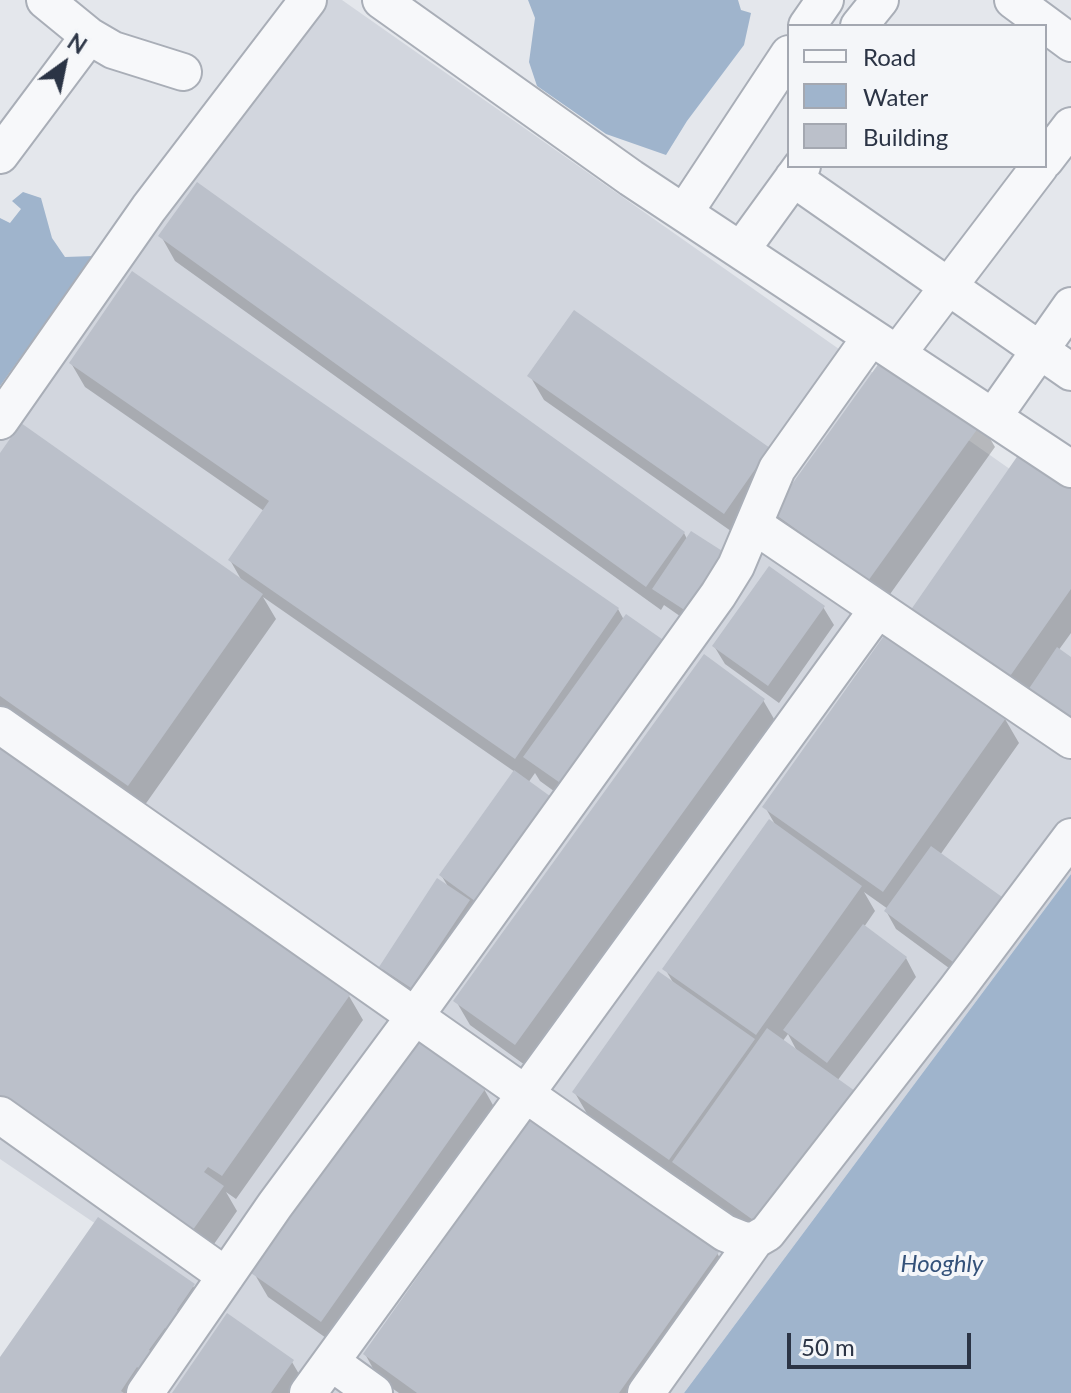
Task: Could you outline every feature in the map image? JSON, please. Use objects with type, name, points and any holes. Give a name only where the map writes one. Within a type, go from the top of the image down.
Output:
[{"type":"street","points":[[45,0],[89,36],[113,50],[183,72]]},
{"type":"street","points":[[0,421],[149,208],[308,0]]},
{"type":"street","points":[[381,0],[560,130],[1071,469]]},
{"type":"street","points":[[808,24],[825,0]]},
{"type":"street","points":[[825,0],[836,24]]},
{"type":"street","points":[[861,24],[880,0]]},
{"type":"street","points":[[1013,0],[1045,24]]},
{"type":"street","points":[[1047,25],[1071,43]]},
{"type":"street","points":[[0,155],[89,36]]},
{"type":"street","points":[[684,213],[787,57]]},
{"type":"street","points":[[1047,157],[1071,126]]},
{"type":"street","points":[[145,1393],[275,1205],[718,595],[736,566],[777,469],[884,346],[949,285],[1038,168]]},
{"type":"street","points":[[741,250],[798,172],[1071,372]]},
{"type":"street","points":[[993,417],[1071,306]]},
{"type":"street","points":[[754,525],[1071,740]]},
{"type":"street","points":[[308,1393],[878,609]]},
{"type":"street","points":[[0,725],[725,1233],[745,1241],[755,1240]]},
{"type":"street","points":[[646,1393],[755,1240],[767,1233],[1071,837]]},
{"type":"street","points":[[0,1115],[226,1276]]},
{"type":"street","points":[[331,1362],[374,1393]]},
{"type":"shaded area","points":[[298,0],[342,0],[1071,512],[1071,874],[684,1393],[0,1393],[96,1224],[0,1159],[0,405]]},
{"type":"water","points":[[528,0],[738,0],[741,10],[751,13],[744,45],[687,121],[666,155],[606,134],[537,86],[529,62],[535,18]]},
{"type":"water","points":[[23,192],[41,198],[52,238],[65,257],[94,256],[0,386],[0,218],[10,223],[21,209],[12,201]]},
{"type":"water","name":"Hooghly","points":[[1071,874],[1071,1393],[684,1393]]},
{"type":"building","points":[[197,182],[685,532],[646,587],[158,236]]},
{"type":"building","points":[[132,271],[619,608],[515,759],[228,560],[269,501],[69,363]]},
{"type":"building","points":[[574,310],[770,448],[724,514],[527,376]]},
{"type":"building","points":[[887,352],[983,421],[868,581],[772,512]]},
{"type":"building","points":[[21,423],[263,594],[128,786],[0,696],[0,453]]},
{"type":"building","points":[[1021,451],[1071,485],[1071,589],[1006,682],[908,614]]},
{"type":"building","points":[[691,531],[727,554],[689,613],[652,589]]},
{"type":"building","points":[[769,566],[825,606],[768,686],[712,646]]},
{"type":"building","points":[[626,614],[669,644],[566,787],[523,757]]},
{"type":"building","points":[[886,633],[1006,718],[883,892],[762,807]]},
{"type":"building","points":[[1057,647],[1071,657],[1071,720],[1028,690]]},
{"type":"building","points":[[704,654],[765,699],[515,1045],[453,1001]]},
{"type":"building","points":[[0,746],[350,995],[222,1176],[208,1167],[204,1172],[224,1186],[190,1234],[0,1099]]},
{"type":"building","points":[[514,770],[554,799],[479,904],[439,875]]},
{"type":"building","points":[[769,819],[862,886],[756,1035],[662,969]]},
{"type":"building","points":[[931,846],[1009,902],[961,968],[884,911]]},
{"type":"building","points":[[437,878],[470,900],[411,988],[379,967]]},
{"type":"building","points":[[863,924],[907,957],[827,1063],[783,1030]]},
{"type":"building","points":[[658,971],[755,1039],[669,1160],[572,1092]]},
{"type":"building","points":[[767,1028],[855,1091],[760,1225],[672,1162]]},
{"type":"building","points":[[416,1039],[486,1088],[321,1322],[251,1273]]},
{"type":"building","points":[[530,1118],[719,1252],[619,1393],[417,1393],[363,1354]]},
{"type":"building","points":[[98,1217],[195,1284],[177,1310],[187,1317],[175,1335],[165,1328],[149,1350],[159,1356],[146,1374],[137,1367],[121,1391],[124,1393],[0,1393],[0,1357]]},
{"type":"building","points":[[227,1313],[294,1360],[271,1393],[172,1393]]}]
